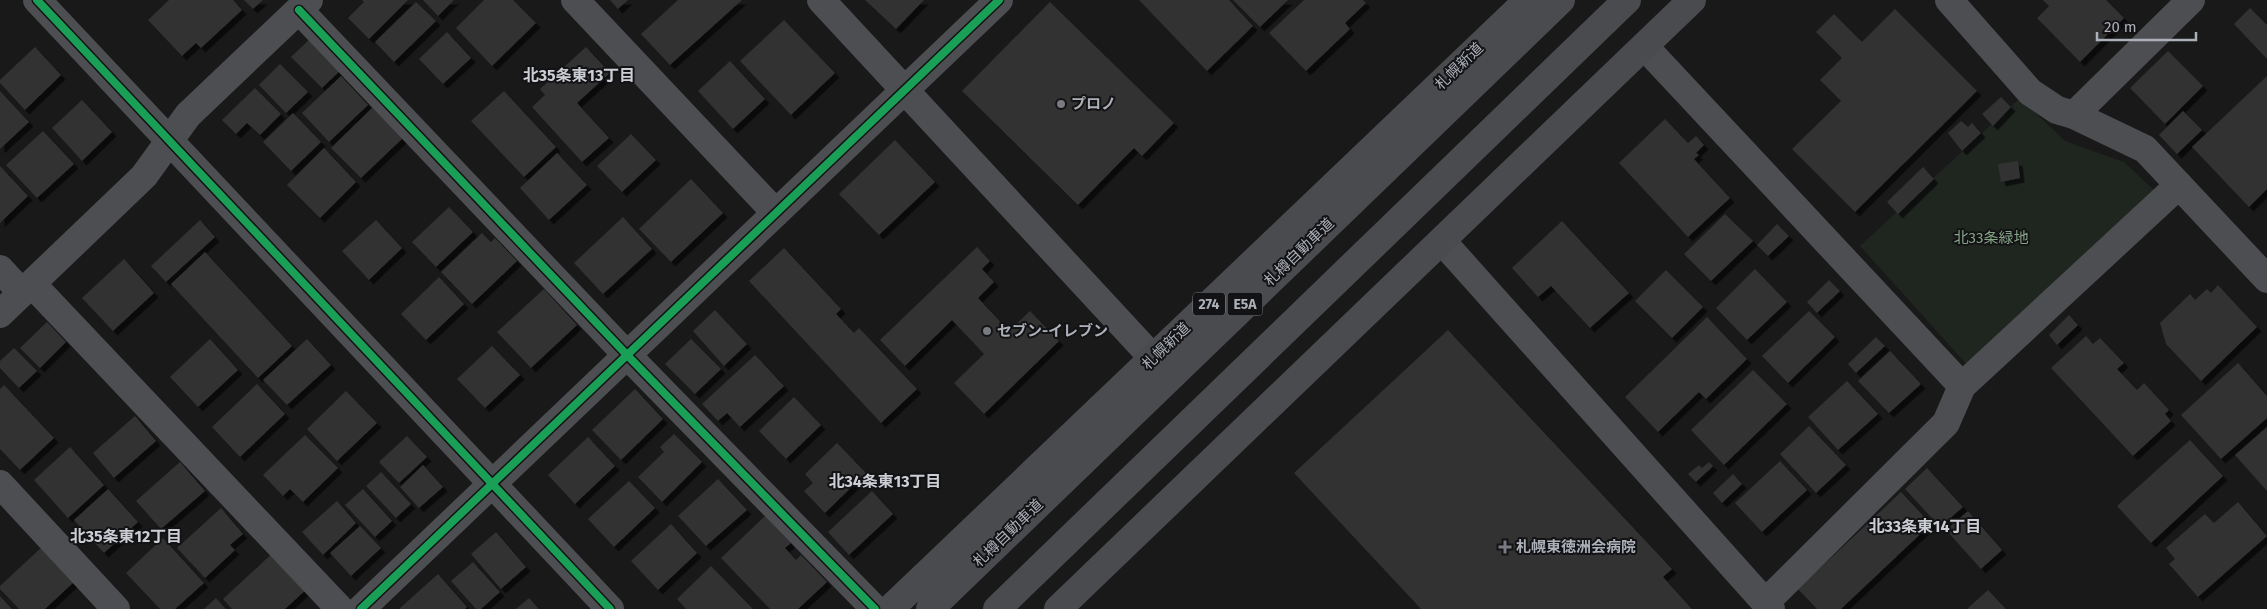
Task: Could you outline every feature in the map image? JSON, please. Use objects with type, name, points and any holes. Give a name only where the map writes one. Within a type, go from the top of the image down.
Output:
[{"type":"highway","name":"札幌新道","points":[[890,609],[1528,0]]},
{"type":"highway","name":"札樽自動車道","points":[[930,609],[1561,0]]},
{"type":"highway","points":[[997,609],[1627,0]]},
{"type":"highway","points":[[1058,609],[1692,0]]},
{"type":"street","points":[[37,0],[610,609]]},
{"type":"street","points":[[575,0],[776,213]]},
{"type":"street","points":[[821,0],[1153,358]]},
{"type":"street","points":[[360,609],[999,0]]},
{"type":"street","points":[[1949,0],[2030,92],[2057,110],[2074,115],[2145,149],[2267,280]]},
{"type":"street","points":[[2074,115],[2191,0]]},
{"type":"street","points":[[0,314],[144,176],[188,115],[304,5],[627,355],[875,609]]},
{"type":"street","points":[[1645,47],[1962,386]]},
{"type":"street","points":[[1442,241],[1768,606],[1946,423],[1962,386],[2179,184]]},
{"type":"street","points":[[0,269],[27,288],[340,609]]},
{"type":"street","points":[[0,484],[116,609]]},
{"type":"green space","name":"北33条緑地","points":[[2020,98],[2065,141],[2124,162],[2158,194],[1971,369],[1860,246]]},
{"type":"building","points":[[169,0],[233,0],[242,10],[201,48],[196,43],[182,56],[148,20]]},
{"type":"building","points":[[244,0],[263,0],[253,9]]},
{"type":"building","points":[[362,0],[408,0],[369,39],[348,18],[364,2]]},
{"type":"building","points":[[423,0],[454,0],[438,16]]},
{"type":"building","points":[[484,0],[513,0],[536,23],[492,66],[456,28]]},
{"type":"building","points":[[610,0],[628,0],[618,9]]},
{"type":"building","points":[[678,0],[742,0],[670,65],[641,34]]},
{"type":"building","points":[[865,0],[924,0],[896,29]]},
{"type":"building","points":[[1139,0],[1229,0],[1253,26],[1207,71]]},
{"type":"building","points":[[1233,0],[1288,0],[1260,27]]},
{"type":"building","points":[[1304,0],[1363,0],[1366,3],[1345,23],[1350,29],[1306,71],[1269,33]]},
{"type":"building","points":[[2043,0],[2106,0],[2124,18],[2080,62],[2037,18],[2049,6]]},
{"type":"building","points":[[416,2],[436,21],[394,62],[375,42]]},
{"type":"building","points":[[1050,2],[1174,123],[1142,156],[1134,148],[1078,205],[962,91]]},
{"type":"building","points":[[2250,8],[2267,25],[2267,59],[2234,24]]},
{"type":"building","points":[[1895,9],[1977,91],[1855,212],[1792,149],[1841,101],[1820,80],[1842,58],[1816,32],[1834,14],[1862,42]]},
{"type":"building","points":[[784,20],[835,73],[791,115],[740,61]]},
{"type":"building","points":[[447,32],[471,58],[443,84],[419,59]]},
{"type":"building","points":[[312,37],[343,68],[322,88],[291,57]]},
{"type":"building","points":[[35,47],[61,75],[25,110],[0,83],[0,80]]},
{"type":"building","points":[[586,47],[610,73],[577,103],[609,138],[582,162],[532,107],[545,95],[540,89]]},
{"type":"building","points":[[2168,51],[2203,86],[2165,124],[2130,88]]},
{"type":"building","points":[[730,61],[765,99],[733,129],[698,91]]},
{"type":"building","points":[[280,64],[308,92],[286,113],[259,85]]},
{"type":"building","points":[[341,76],[368,105],[329,142],[302,113]]},
{"type":"building","points":[[2267,76],[2267,189],[2249,207],[2192,147]]},
{"type":"building","points":[[255,88],[281,114],[260,135],[247,123],[236,134],[222,120]]},
{"type":"building","points":[[0,91],[29,122],[0,149]]},
{"type":"building","points":[[504,91],[556,147],[524,177],[471,121]]},
{"type":"building","points":[[2001,97],[2011,107],[1993,126],[1982,114]]},
{"type":"building","points":[[82,100],[112,132],[82,161],[52,128]]},
{"type":"building","points":[[374,106],[404,137],[361,178],[331,148]]},
{"type":"building","points":[[2183,111],[2202,130],[2177,154],[2159,135]]},
{"type":"building","points":[[293,113],[321,142],[291,171],[263,142]]},
{"type":"building","points":[[1665,119],[1688,143],[1696,136],[1704,145],[1696,153],[1699,155],[1694,159],[1730,198],[1688,237],[1619,163]]},
{"type":"building","points":[[1961,121],[1968,127],[1972,123],[1981,133],[1962,151],[1948,133]]},
{"type":"building","points":[[43,131],[74,164],[37,198],[6,165]]},
{"type":"building","points":[[631,134],[656,160],[622,192],[597,166]]},
{"type":"building","points":[[895,140],[935,182],[879,235],[839,194]]},
{"type":"building","points":[[324,148],[356,182],[320,218],[287,185]]},
{"type":"building","points":[[557,153],[587,185],[549,220],[520,188]]},
{"type":"building","points":[[2018,161],[2020,178],[2001,182],[1998,164]]},
{"type":"building","points":[[0,166],[28,196],[0,223]]},
{"type":"building","points":[[1923,167],[1934,179],[1898,214],[1887,202]]},
{"type":"building","points":[[691,179],[723,213],[671,262],[639,229]]},
{"type":"building","points":[[449,207],[473,232],[436,267],[412,242]]},
{"type":"building","points":[[1725,214],[1753,241],[1711,281],[1684,254]]},
{"type":"building","points":[[623,217],[652,249],[603,294],[574,263]]},
{"type":"building","points":[[200,220],[215,237],[166,282],[151,266]]},
{"type":"building","points":[[376,220],[402,248],[369,280],[342,251]]},
{"type":"building","points":[[1562,221],[1629,293],[1590,328],[1551,286],[1538,297],[1512,268]]},
{"type":"building","points":[[1777,224],[1789,236],[1768,256],[1757,245]]},
{"type":"building","points":[[482,233],[491,242],[495,238],[517,261],[472,304],[441,272]]},
{"type":"building","points":[[977,247],[990,261],[982,269],[994,282],[978,298],[1009,331],[1030,311],[1059,341],[984,414],[954,383],[984,354],[952,320],[905,366],[880,340]]},
{"type":"building","points":[[784,248],[841,309],[836,314],[854,333],[859,328],[917,389],[881,423],[749,281]]},
{"type":"building","points":[[205,252],[292,346],[258,378],[171,284]]},
{"type":"building","points":[[124,259],[154,293],[113,331],[82,298]]},
{"type":"building","points":[[1755,269],[1787,302],[1747,340],[1716,308]]},
{"type":"building","points":[[1666,270],[1703,307],[1672,338],[1635,301]]},
{"type":"building","points":[[439,277],[464,304],[426,340],[401,314]]},
{"type":"building","points":[[1829,280],[1840,291],[1817,313],[1807,302]]},
{"type":"building","points":[[2218,285],[2257,327],[2201,381],[2166,344],[2160,323],[2190,294],[2195,300],[2207,289],[2211,293]]},
{"type":"building","points":[[544,289],[577,325],[531,368],[497,332]]},
{"type":"building","points":[[715,310],[747,344],[724,366],[693,331]]},
{"type":"building","points":[[1809,311],[1835,337],[1788,383],[1762,356]]},
{"type":"building","points":[[2069,315],[2078,325],[2057,345],[2049,335]]},
{"type":"building","points":[[1707,317],[1747,359],[1706,399],[1699,392],[1658,432],[1625,397]]},
{"type":"building","points":[[47,322],[66,342],[40,368],[20,348]]},
{"type":"building","points":[[1448,330],[1672,569],[1663,577],[1692,609],[1421,609],[1294,473]]},
{"type":"building","points":[[2086,336],[2093,344],[2100,338],[2124,363],[2117,369],[2137,390],[2144,383],[2169,410],[2165,414],[2171,421],[2133,456],[2051,368]]},
{"type":"building","points":[[1876,337],[1885,346],[1856,373],[1848,364]]},
{"type":"building","points":[[210,339],[238,370],[198,407],[170,377]]},
{"type":"building","points":[[307,339],[331,365],[287,405],[263,380]]},
{"type":"building","points":[[691,339],[721,369],[695,394],[665,364]]},
{"type":"building","points":[[492,346],[520,375],[485,408],[457,379]]},
{"type":"building","points":[[14,348],[37,371],[19,388],[0,368],[0,361]]},
{"type":"building","points":[[1890,351],[1921,384],[1889,413],[1858,381]]},
{"type":"building","points":[[755,355],[784,386],[740,427],[727,413],[718,421],[702,404]]},
{"type":"building","points":[[2238,363],[2267,396],[2267,418],[2221,459],[2181,415]]},
{"type":"building","points":[[1753,370],[1787,404],[1724,465],[1691,430]]},
{"type":"building","points":[[1847,381],[1878,414],[1838,450],[1808,417]]},
{"type":"building","points":[[257,384],[285,414],[240,457],[212,427]]},
{"type":"building","points":[[4,385],[54,438],[20,470],[0,449],[0,389]]},
{"type":"building","points":[[635,389],[663,419],[621,460],[592,430]]},
{"type":"building","points":[[346,391],[377,423],[337,461],[307,429]]},
{"type":"building","points":[[794,397],[821,425],[786,459],[759,431]]},
{"type":"building","points":[[135,416],[156,441],[114,478],[93,453]]},
{"type":"building","points":[[1809,426],[1846,465],[1816,493],[1780,454]]},
{"type":"building","points":[[2267,427],[2267,491],[2235,455]]},
{"type":"building","points":[[674,434],[702,462],[662,502],[638,477],[664,452],[660,447]]},
{"type":"building","points":[[305,435],[338,468],[303,502],[290,489],[283,496],[263,475]]},
{"type":"building","points":[[407,436],[427,457],[399,483],[379,462]]},
{"type":"building","points":[[588,437],[615,466],[575,504],[548,475]]},
{"type":"building","points":[[2190,440],[2223,476],[2151,543],[2117,506]]},
{"type":"building","points":[[837,443],[866,473],[825,513],[804,491],[813,483],[805,474]]},
{"type":"building","points":[[70,447],[104,485],[68,518],[34,480]]},
{"type":"building","points":[[1780,461],[1807,490],[1762,532],[1735,503]]},
{"type":"building","points":[[180,462],[205,491],[161,529],[136,501]]},
{"type":"building","points":[[1709,462],[1713,466],[1696,482],[1688,474],[1699,465],[1702,468]]},
{"type":"building","points":[[423,465],[443,487],[419,508],[400,487]]},
{"type":"building","points":[[1927,468],[1963,507],[1940,527],[1905,489]]},
{"type":"building","points":[[381,472],[411,504],[396,518],[366,486]]},
{"type":"building","points":[[1733,474],[1742,484],[1722,503],[1713,493]]},
{"type":"building","points":[[718,479],[747,510],[706,546],[678,516]]},
{"type":"building","points":[[629,481],[655,508],[614,547],[588,519]]},
{"type":"building","points":[[108,489],[138,522],[104,553],[74,520]]},
{"type":"building","points":[[363,489],[392,521],[375,537],[345,505]]},
{"type":"building","points":[[872,491],[893,514],[849,555],[828,532]]},
{"type":"building","points":[[1901,492],[1931,524],[1841,609],[1817,609],[1798,589]]},
{"type":"building","points":[[337,501],[356,523],[323,555],[302,532]]},
{"type":"building","points":[[2238,502],[2267,536],[2198,597],[2169,564],[2175,559],[2166,548],[2205,514],[2214,523]]},
{"type":"building","points":[[221,508],[243,534],[230,545],[235,550],[205,578],[177,548]]},
{"type":"building","points":[[1968,511],[2002,550],[1981,569],[1946,530]]},
{"type":"building","points":[[765,516],[791,543],[785,548],[796,560],[801,555],[827,582],[798,609],[770,609],[721,558]]},
{"type":"building","points":[[671,524],[697,553],[658,590],[631,561]]},
{"type":"building","points":[[360,526],[381,548],[351,576],[330,553]]},
{"type":"building","points":[[496,532],[526,567],[501,589],[471,554]]},
{"type":"building","points":[[163,538],[204,583],[175,609],[160,609],[126,573]]},
{"type":"building","points":[[43,546],[75,581],[45,609],[19,609],[0,589],[0,586]]},
{"type":"building","points":[[276,550],[309,587],[285,609],[232,609],[223,599]]},
{"type":"building","points":[[473,562],[500,592],[481,609],[476,609],[451,581]]},
{"type":"building","points":[[711,566],[753,609],[686,609],[677,599]]},
{"type":"building","points":[[438,574],[467,607],[465,609],[399,609]]},
{"type":"building","points":[[1988,590],[2006,609],[1967,609]]},
{"type":"building","points":[[0,596],[12,609],[0,609]]},
{"type":"building","points":[[216,598],[226,609],[204,609]]},
{"type":"building","points":[[529,598],[539,609],[516,609]]},
{"type":"cycle path","points":[[37,0],[610,609]]},
{"type":"cycle path","points":[[361,609],[999,0]]},
{"type":"cycle path","points":[[299,10],[627,355],[875,609]]},
{"type":"place","name":"プロノ","points":[[1061,104]]},
{"type":"place","name":"セブン-イレブン","points":[[987,331]]},
{"type":"place","name":"札幌東徳洲会病院","points":[[1505,547]]},
{"type":"district","name":"北35条東13丁目","points":[[579,75]]},
{"type":"district","name":"北34条東13丁目","points":[[885,481]]},
{"type":"district","name":"北33条東14丁目","points":[[1925,526]]},
{"type":"district","name":"北35条東12丁目","points":[[126,536]]}]
